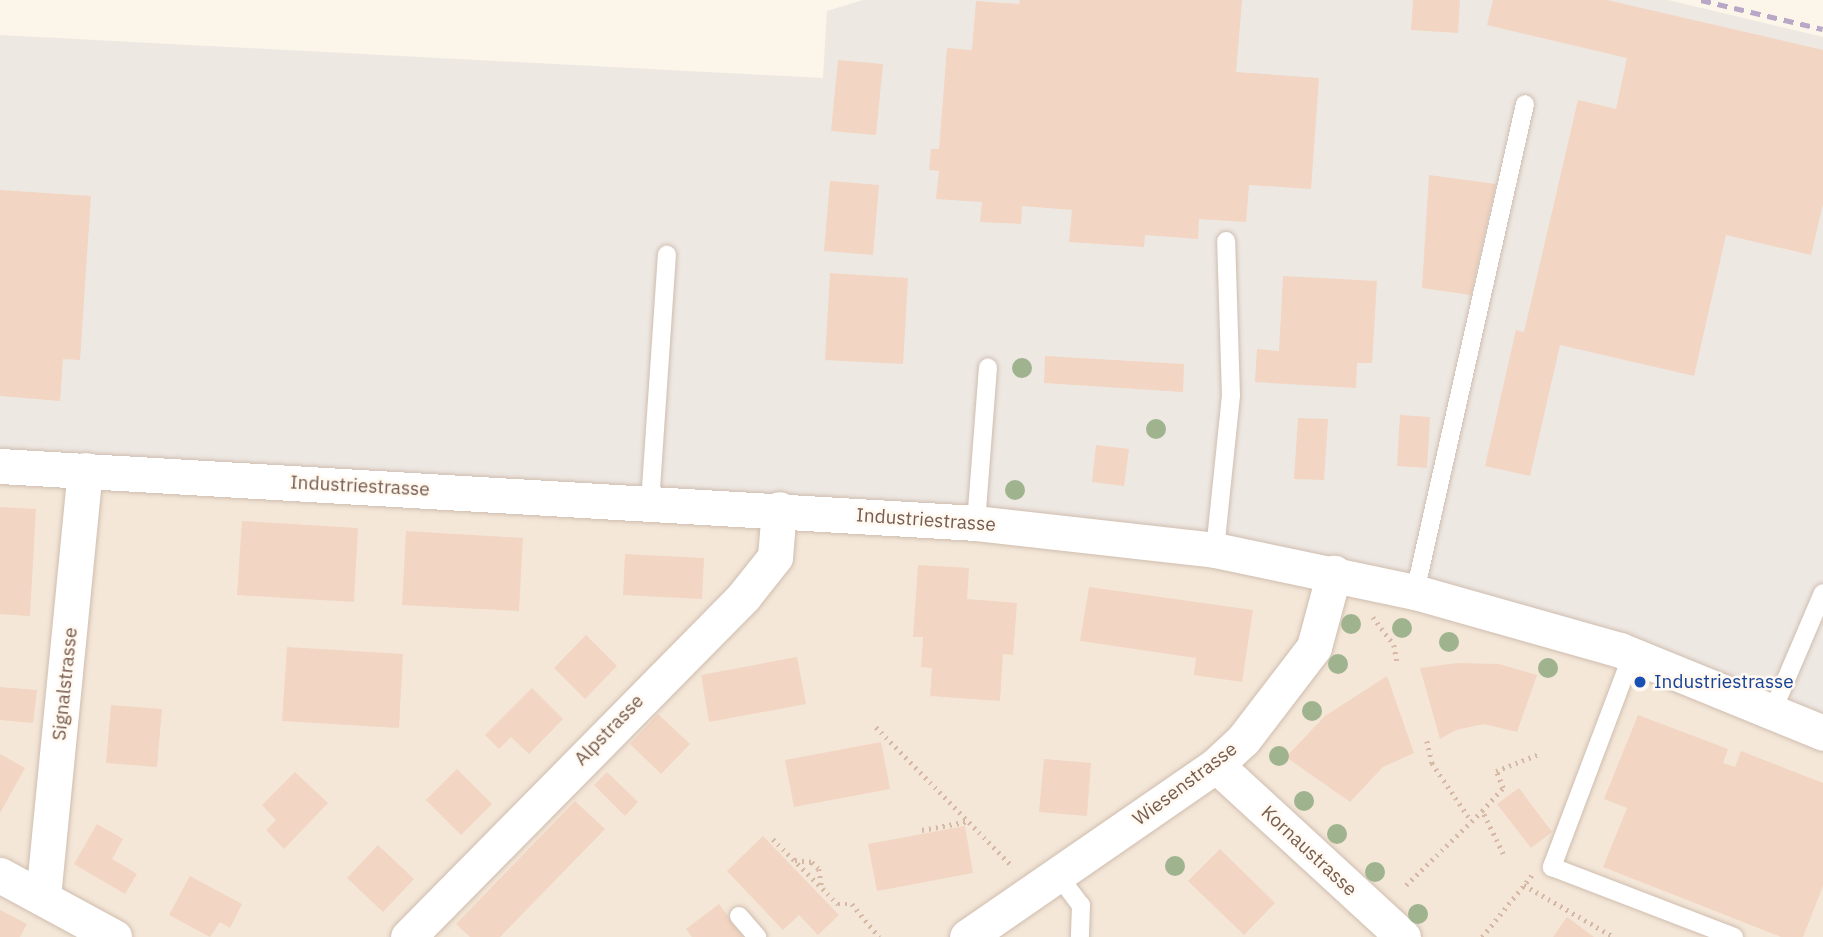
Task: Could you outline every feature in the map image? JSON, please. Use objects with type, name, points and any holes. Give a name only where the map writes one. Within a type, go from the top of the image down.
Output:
[{"type":"street","name":"Industriestrasse","points":[[0,466],[779,509],[975,523],[1215,550],[1415,592],[1632,655],[1773,710],[1823,733]]},
{"type":"street","name":"Signalstrasse","points":[[43,897],[85,470]]},
{"type":"street","name":"Alpstrasse","points":[[408,937],[744,596],[775,557],[779,509]]},
{"type":"street","name":"Wiesenstrasse","points":[[967,937],[1216,765],[1280,696],[1314,647],[1334,573]]},
{"type":"street","name":"Kornaustrasse","points":[[1216,765],[1403,937]]},
{"type":"street","points":[[0,875],[43,897],[76,928],[114,937]]},
{"type":"lane","points":[[1415,592],[1525,104]]},
{"type":"lane","points":[[1215,550],[1231,396],[1226,241]]},
{"type":"lane","points":[[650,502],[667,255]]},
{"type":"lane","points":[[975,523],[988,367]]},
{"type":"lane","points":[[1773,710],[1823,593]]},
{"type":"lane","points":[[1632,655],[1552,867],[1734,937]]},
{"type":"lane","points":[[1058,875],[1081,905],[1080,937]]},
{"type":"lane","points":[[739,916],[757,937]]},
{"type":"path","points":[[1370,613],[1394,645],[1397,661]]},
{"type":"path","points":[[876,727],[1016,870]]},
{"type":"path","points":[[1427,741],[1432,763],[1470,819]]},
{"type":"path","points":[[1406,885],[1503,789],[1496,771],[1539,754]]},
{"type":"path","points":[[1482,811],[1503,854]]},
{"type":"path","points":[[922,830],[970,821]]},
{"type":"path","points":[[773,839],[838,904],[852,904],[879,937]]},
{"type":"path","points":[[794,860],[812,863],[819,869],[822,888]]},
{"type":"path","points":[[1482,937],[1535,871],[1552,867]]},
{"type":"path","points":[[1524,885],[1614,937]]},
{"type":"shaded area","points":[[863,0],[1668,0],[1823,37],[1823,737],[1620,650],[1334,573],[975,523],[0,466],[0,35],[823,78],[827,11]]},
{"type":"shaded area","points":[[0,466],[975,523],[1334,573],[1581,640],[1823,737],[1823,937],[0,937]]},
{"type":"building","points":[[1020,0],[1242,0],[1236,72],[1319,78],[1311,189],[1249,185],[1246,222],[1199,219],[1198,239],[1145,235],[1144,247],[1069,242],[1072,210],[1022,206],[1021,224],[980,222],[982,202],[936,199],[939,171],[929,170],[931,149],[939,149],[947,48],[972,50],[976,1],[1019,4]]},
{"type":"building","points":[[1413,0],[1460,0],[1458,33],[1411,30]]},
{"type":"building","points":[[1493,0],[1607,0],[1823,50],[1823,204],[1811,255],[1726,235],[1694,376],[1560,345],[1530,476],[1485,466],[1516,330],[1524,332],[1578,100],[1616,109],[1627,58],[1487,25]]},
{"type":"building","points":[[838,60],[883,64],[876,135],[831,131]]},
{"type":"building","points":[[1429,175],[1496,184],[1471,295],[1422,288]]},
{"type":"building","points":[[830,181],[879,185],[873,255],[824,251]]},
{"type":"building","points":[[0,190],[91,196],[80,360],[63,359],[60,401],[0,396]]},
{"type":"building","points":[[830,273],[908,278],[903,364],[825,360]]},
{"type":"building","points":[[1283,276],[1377,281],[1372,363],[1357,363],[1356,388],[1255,382],[1257,349],[1279,351]]},
{"type":"building","points":[[1045,356],[1184,364],[1183,392],[1044,383]]},
{"type":"building","points":[[1400,415],[1430,417],[1427,468],[1397,466]]},
{"type":"building","points":[[1298,418],[1328,419],[1324,480],[1294,479]]},
{"type":"building","points":[[1096,445],[1129,449],[1124,486],[1092,482]]},
{"type":"building","points":[[0,507],[36,509],[30,616],[0,614]]},
{"type":"building","points":[[242,521],[358,528],[354,602],[237,595]]},
{"type":"building","points":[[406,531],[523,538],[519,611],[402,605]]},
{"type":"building","points":[[625,554],[704,558],[702,599],[623,595]]},
{"type":"building","points":[[918,565],[969,568],[967,599],[1017,603],[1013,655],[1003,654],[1000,701],[930,696],[932,668],[921,667],[923,637],[913,637]]},
{"type":"building","points":[[1089,587],[1253,610],[1242,682],[1194,675],[1196,658],[1080,641]]},
{"type":"building","points":[[586,635],[617,666],[585,699],[554,668]]},
{"type":"building","points":[[287,647],[403,654],[399,728],[282,721]]},
{"type":"building","points":[[797,657],[806,704],[709,722],[701,675]]},
{"type":"building","points":[[1457,663],[1499,664],[1537,675],[1517,732],[1484,724],[1456,730],[1440,739],[1420,668]]},
{"type":"building","points":[[1387,676],[1414,753],[1383,767],[1350,802],[1286,757],[1325,716]]},
{"type":"building","points":[[0,687],[37,690],[33,723],[0,720]]},
{"type":"building","points":[[532,688],[563,719],[529,754],[511,737],[499,749],[485,735]]},
{"type":"building","points":[[111,705],[162,709],[157,767],[106,763]]},
{"type":"building","points":[[658,714],[690,744],[661,774],[630,744]]},
{"type":"building","points":[[1638,715],[1728,749],[1723,763],[1735,767],[1741,751],[1823,783],[1823,886],[1803,937],[1781,937],[1603,867],[1627,808],[1604,799]]},
{"type":"building","points":[[881,742],[890,789],[794,807],[785,760]]},
{"type":"building","points":[[0,754],[25,768],[0,813]]},
{"type":"building","points":[[1044,759],[1091,763],[1087,816],[1039,812]]},
{"type":"building","points":[[457,769],[492,804],[461,835],[426,800]]},
{"type":"building","points":[[295,772],[328,803],[284,849],[266,830],[276,820],[262,805]]},
{"type":"building","points":[[607,772],[638,802],[625,816],[594,785]]},
{"type":"building","points":[[1519,788],[1552,832],[1531,848],[1497,804]]},
{"type":"building","points":[[575,801],[605,829],[500,937],[470,937],[456,924]]},
{"type":"building","points":[[97,824],[123,839],[112,859],[137,874],[125,894],[74,864]]},
{"type":"building","points":[[965,826],[973,873],[877,891],[868,844]]},
{"type":"building","points":[[763,836],[839,915],[818,935],[799,915],[783,930],[727,871]]},
{"type":"building","points":[[378,845],[414,879],[383,912],[347,878]]},
{"type":"building","points":[[1220,849],[1275,903],[1244,935],[1188,881]]},
{"type":"building","points":[[190,876],[242,904],[230,928],[220,922],[210,937],[169,915]]},
{"type":"building","points":[[719,904],[744,937],[692,937],[686,929]]},
{"type":"building","points":[[0,910],[27,924],[20,937],[0,937]]},
{"type":"building","points":[[1567,917],[1594,937],[1553,937]]},
{"type":"railway","points":[[1701,0],[1823,29]]},
{"type":"place","name":"Industriestrasse","points":[[1640,682]]}]
